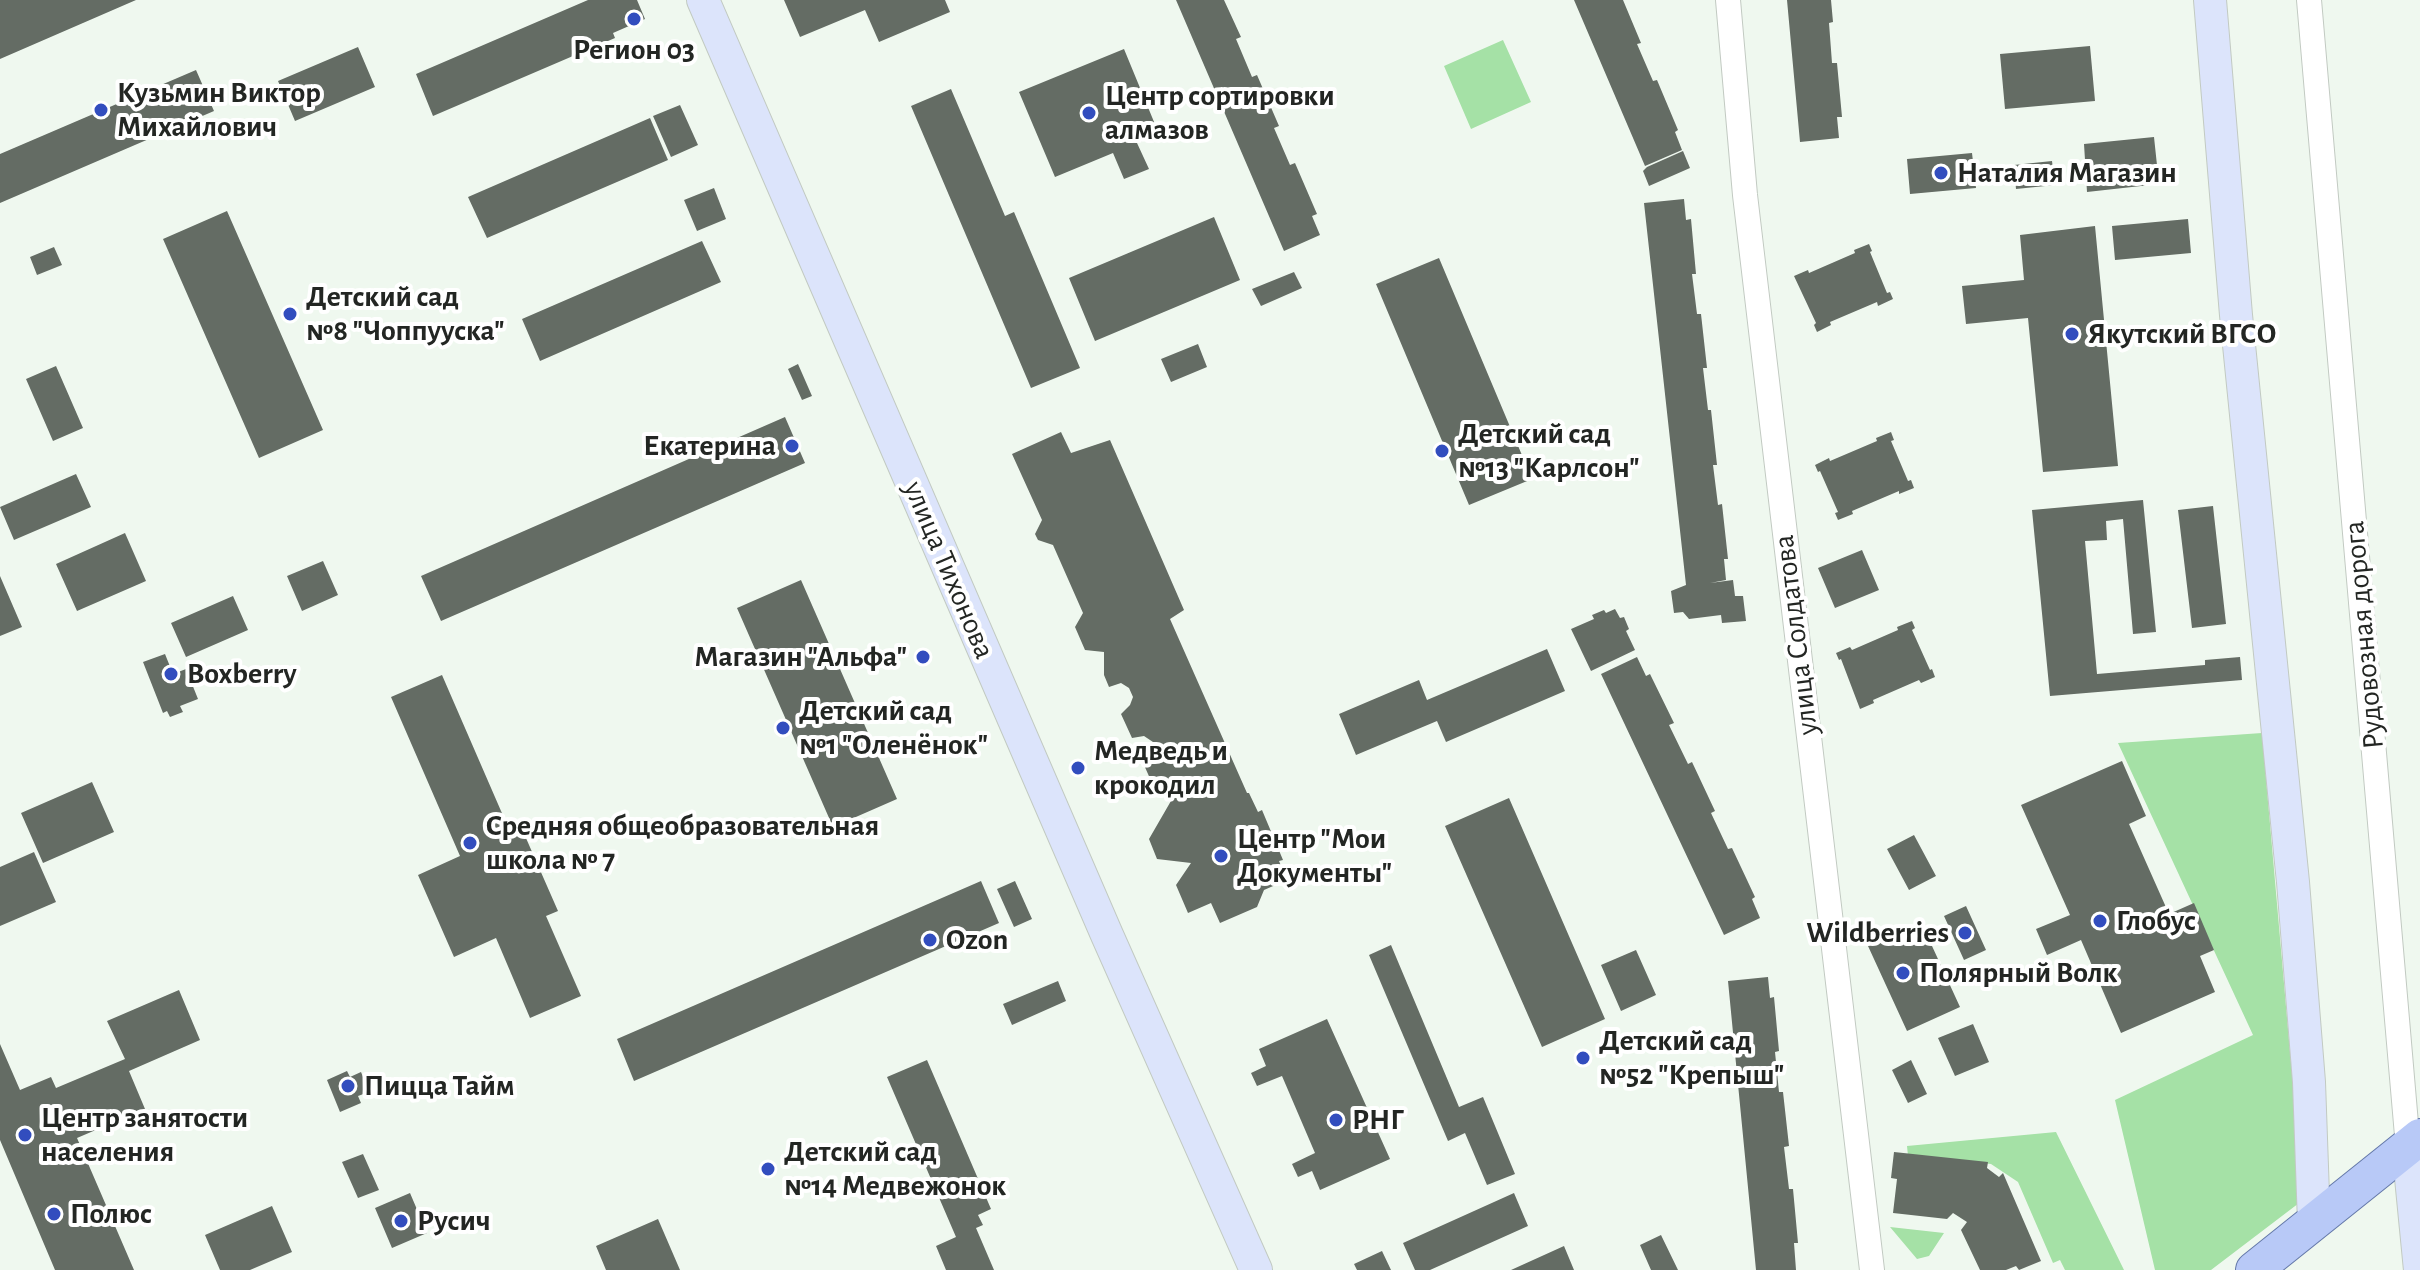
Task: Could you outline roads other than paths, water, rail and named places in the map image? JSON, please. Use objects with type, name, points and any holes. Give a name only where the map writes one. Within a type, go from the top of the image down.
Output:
[{"type":"main road","name":"улица Тихонова","points":[[703,0],[1101,921],[1256,1270]]},
{"type":"main road","points":[[2210,0],[2236,315],[2293,882],[2309,1082],[2314,1223]]},
{"type":"main road","points":[[2254,1270],[2414,1142]]},
{"type":"main road","name":"Рудовозная дорога","points":[[2414,1142],[2420,1270]]},
{"type":"street","name":"улица Солдатова","points":[[1728,0],[1745,195],[1872,1270]]},
{"type":"street","name":"Рудовозная дорога","points":[[2309,0],[2414,1142]]},
{"type":"place","name":"Регион 03","points":[[634,19]]},
{"type":"place","name":"Кузьмин Виктор Михайлович","points":[[101,110]]},
{"type":"place","name":"Центр сортировки алмазов","points":[[1089,113]]},
{"type":"place","name":"Наталия Магазин","points":[[1941,173]]},
{"type":"place","name":"Детский сад №8 \"Чоппууска\"","points":[[290,314]]},
{"type":"place","name":"Якутский ВГСО","points":[[2072,334]]},
{"type":"place","name":"Екатерина","points":[[792,446]]},
{"type":"place","name":"Детский сад №13 \"Карлсон\"","points":[[1442,451]]},
{"type":"place","name":"Магазин \"Альфа\"","points":[[923,657]]},
{"type":"place","name":"Boxberry","points":[[171,674]]},
{"type":"place","name":"Детский сад №1 \"Оленёнок\"","points":[[783,728]]},
{"type":"place","name":"Медведь и крокодил","points":[[1078,768]]},
{"type":"place","name":"Cредняя общеобразовательная школа № 7","points":[[470,843]]},
{"type":"place","name":"Центр \"Мои Документы\"","points":[[1221,856]]},
{"type":"place","name":"Глобус","points":[[2100,921]]},
{"type":"place","name":"Wildberries","points":[[1965,933]]},
{"type":"place","name":"Ozon","points":[[930,940]]},
{"type":"place","name":"Полярный Волк","points":[[1903,973]]},
{"type":"place","name":"Детский сад №52 \"Крепыш\"","points":[[1583,1058]]},
{"type":"place","name":"Пицца Тайм","points":[[348,1086]]},
{"type":"place","name":"РНГ","points":[[1336,1120]]},
{"type":"place","name":"Центр занятости населения","points":[[25,1135]]},
{"type":"place","name":"Детский сад №14 Медвежонок","points":[[768,1169]]},
{"type":"place","name":"Полюс","points":[[54,1214]]},
{"type":"place","name":"Русич","points":[[401,1221]]}]
